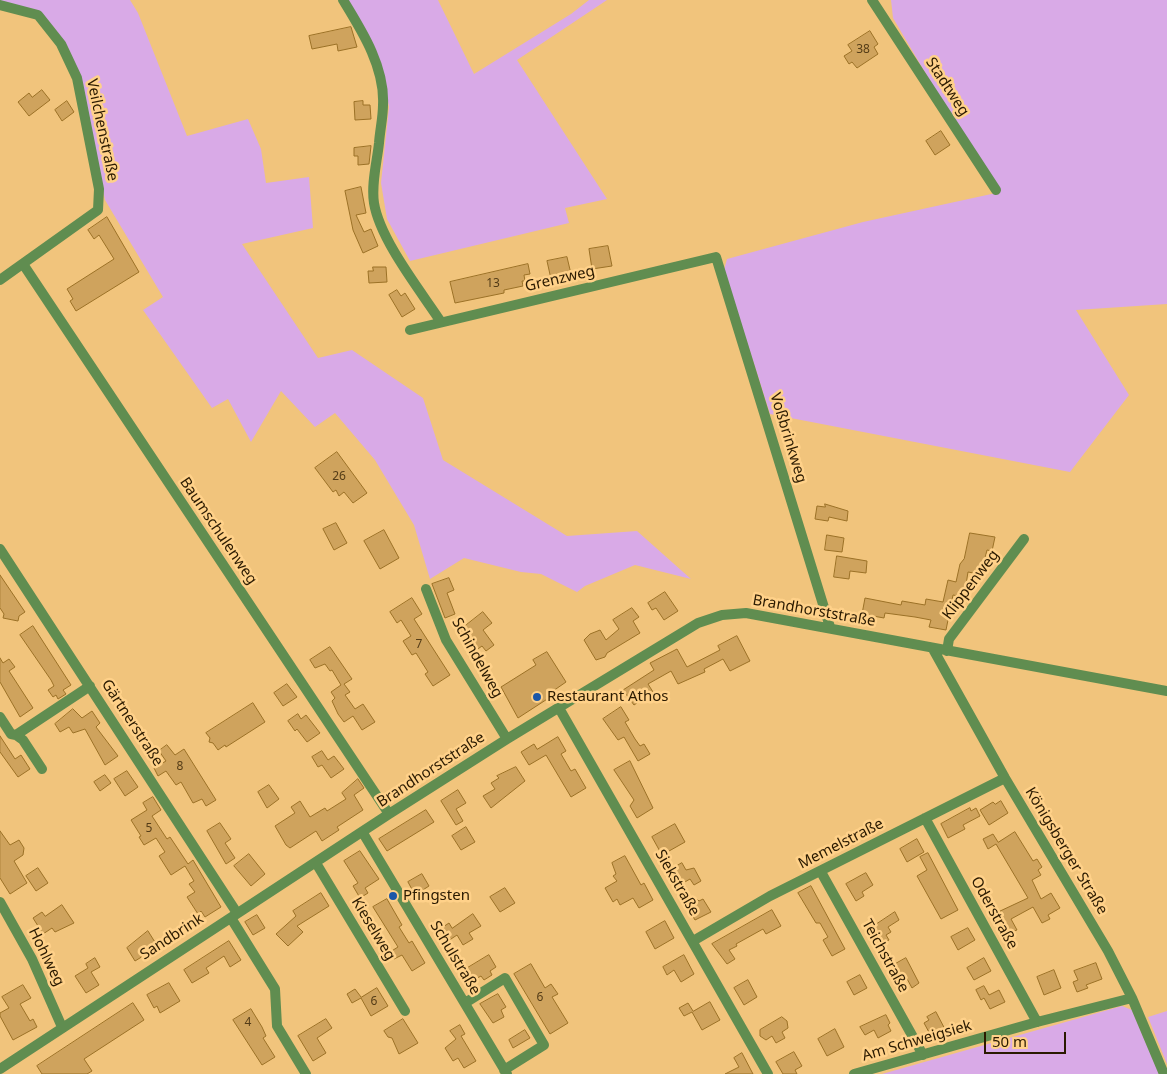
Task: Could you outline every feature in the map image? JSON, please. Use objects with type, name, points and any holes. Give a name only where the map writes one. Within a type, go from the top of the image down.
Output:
[{"type":"street","points":[[343,0],[366,37],[383,88],[384,105],[373,188],[374,203],[381,224],[402,263],[442,322]]},
{"type":"street","name":"Stadtweg","points":[[872,0],[996,190]]},
{"type":"street","name":"Veilchenstraße","points":[[0,5],[38,16],[60,44],[77,78],[99,189],[98,210],[0,280]]},
{"type":"street","name":"Grenzweg","points":[[410,330],[716,257]]},
{"type":"street","name":"Voßbrinkweg","points":[[716,257],[830,627]]},
{"type":"street","name":"Baumschulenweg","points":[[22,264],[389,814]]},
{"type":"street","name":"Klippenweg","points":[[947,651],[949,639],[1024,539]]},
{"type":"street","name":"Gärtnerstraße","points":[[0,549],[90,686],[234,915],[275,989],[277,1026],[306,1074]]},
{"type":"street","name":"Schindelweg","points":[[426,589],[446,640],[507,739]]},
{"type":"street","name":"Brandhorststraße","points":[[362,833],[507,739],[698,623],[722,614],[746,613],[830,627],[947,651],[1167,690]]},
{"type":"street","name":"Königsberger Straße","points":[[933,648],[1005,778],[1108,951],[1132,998],[1164,1074]]},
{"type":"street","points":[[16,735],[90,686]]},
{"type":"street","name":"Siekstraße","points":[[558,708],[768,1074]]},
{"type":"street","points":[[0,717],[11,734],[23,740],[42,770]]},
{"type":"street","name":"Memelstraße","points":[[693,941],[770,896],[1005,778]]},
{"type":"street","name":"Oderstraße","points":[[925,818],[1037,1022]]},
{"type":"street","name":"Sandbrink","points":[[0,1069],[362,833]]},
{"type":"street","name":"Schulstraße","points":[[362,833],[505,1072]]},
{"type":"street","name":"Kieselweg","points":[[316,863],[404,1011]]},
{"type":"street","name":"Teichstraße","points":[[821,872],[922,1055]]},
{"type":"street","name":"Hohlweg","points":[[0,902],[32,959],[62,1027]]},
{"type":"street","points":[[465,1003],[505,978],[544,1045],[505,1072]]},
{"type":"street","name":"Am Schweigsiek","points":[[854,1074],[1037,1022],[1132,998]]},
{"type":"shaded area","points":[[0,0],[130,0],[138,13],[187,136],[248,119],[261,149],[266,183],[309,177],[313,228],[242,244],[318,358],[352,350],[423,398],[443,460],[567,536],[637,531],[691,579],[635,565],[585,586],[577,592],[541,574],[521,572],[464,558],[430,579],[414,525],[375,460],[335,413],[315,427],[281,391],[251,442],[228,399],[212,408],[143,310],[163,297],[105,200],[86,111],[54,27],[0,2]]},
{"type":"shaded area","points":[[347,0],[438,0],[474,74],[571,14],[589,0],[607,0],[517,60],[607,199],[565,208],[569,223],[410,261],[387,219],[381,183],[389,107],[383,74]]},
{"type":"shaded area","points":[[891,0],[1167,0],[1167,304],[1076,310],[1129,395],[1070,472],[770,414],[724,270],[727,259],[863,222],[996,193],[893,18]]},
{"type":"shaded area","points":[[1122,1006],[1132,1010],[1159,1074],[882,1074]]},
{"type":"shaded area","points":[[1167,1011],[1167,1064],[1148,1017]]},
{"type":"building","points":[[351,27],[357,47],[338,51],[337,44],[312,49],[309,36]]},
{"type":"building","points":[[870,31],[878,44],[874,47],[878,54],[857,68],[852,62],[849,64],[844,56],[852,51],[848,45]]},
{"type":"building","points":[[42,90],[50,100],[29,116],[18,102],[29,93],[32,97]]},
{"type":"building","points":[[67,101],[74,112],[62,121],[55,110]]},
{"type":"building","points":[[363,101],[363,105],[370,105],[371,119],[355,120],[354,102]]},
{"type":"building","points":[[941,131],[950,145],[935,155],[926,141]]},
{"type":"building","points":[[371,146],[369,164],[358,165],[358,156],[354,156],[354,148]]},
{"type":"building","points":[[361,187],[366,213],[356,215],[364,232],[371,229],[378,246],[363,253],[353,230],[345,191]]},
{"type":"building","points":[[107,217],[139,272],[76,311],[70,301],[73,299],[67,289],[114,259],[99,235],[94,239],[88,230]]},
{"type":"building","points":[[608,246],[612,266],[592,269],[589,249]]},
{"type":"building","points":[[567,257],[571,274],[551,279],[547,261]]},
{"type":"building","points":[[528,264],[530,274],[524,275],[525,281],[522,281],[523,286],[504,290],[504,293],[455,303],[450,282]]},
{"type":"building","points":[[373,267],[386,267],[387,282],[369,283],[368,271],[373,271]]},
{"type":"building","points":[[397,290],[401,296],[405,293],[415,309],[402,317],[389,295]]},
{"type":"building","points":[[337,452],[367,493],[353,503],[344,492],[339,496],[336,490],[333,492],[315,468]]},
{"type":"building","points":[[825,504],[848,511],[847,521],[829,517],[828,521],[815,519],[817,506],[825,507]]},
{"type":"building","points":[[336,523],[347,543],[334,550],[323,529]]},
{"type":"building","points":[[384,530],[399,558],[380,569],[364,541]]},
{"type":"building","points":[[970,533],[995,537],[992,551],[987,550],[982,570],[980,570],[979,574],[968,572],[964,597],[953,595],[946,630],[929,627],[931,620],[885,613],[884,618],[862,614],[865,598],[901,605],[902,601],[925,605],[926,599],[943,602],[948,580],[956,582]]},
{"type":"building","points":[[827,535],[844,538],[842,552],[825,550]]},
{"type":"building","points":[[837,556],[867,561],[866,573],[850,571],[849,579],[834,577]]},
{"type":"building","points":[[0,575],[25,612],[19,616],[18,621],[3,618],[4,614],[0,608]]},
{"type":"building","points":[[449,578],[454,590],[447,593],[455,614],[445,618],[432,584]]},
{"type":"building","points":[[665,592],[678,611],[664,620],[656,608],[652,610],[648,603]]},
{"type":"building","points":[[412,598],[422,614],[414,619],[450,675],[433,686],[425,674],[428,672],[416,653],[412,655],[403,641],[411,636],[401,620],[397,623],[390,612]]},
{"type":"building","points":[[632,608],[639,617],[633,621],[640,633],[607,653],[605,657],[596,660],[584,640],[590,634],[600,630],[606,640],[619,629],[613,620]]},
{"type":"building","points":[[483,612],[492,623],[483,630],[494,645],[486,651],[482,646],[475,651],[462,640],[464,638],[459,631]]},
{"type":"building","points":[[33,626],[71,685],[63,690],[66,694],[58,699],[56,695],[53,697],[48,690],[54,686],[51,680],[20,635]]},
{"type":"building","points":[[737,636],[750,661],[730,671],[723,659],[704,669],[705,672],[678,684],[671,671],[648,684],[653,692],[634,705],[623,690],[654,670],[650,663],[677,649],[687,667],[720,650],[718,646]]},
{"type":"building","points":[[330,647],[352,679],[344,684],[350,692],[345,695],[355,709],[363,704],[375,722],[362,730],[353,716],[344,722],[338,714],[332,701],[335,698],[331,692],[341,685],[332,670],[330,671],[325,664],[315,668],[310,660]]},
{"type":"building","points":[[547,652],[566,682],[553,691],[555,694],[518,718],[501,687],[536,665],[533,660]]},
{"type":"building","points":[[0,658],[3,663],[9,659],[15,667],[9,671],[33,708],[20,717],[0,682]]},
{"type":"building","points":[[287,684],[297,697],[283,706],[274,693]]},
{"type":"building","points":[[253,703],[265,722],[226,747],[225,745],[218,750],[213,743],[209,742],[210,738],[206,733]]},
{"type":"building","points":[[621,707],[629,720],[625,722],[635,739],[640,746],[644,744],[650,754],[638,761],[624,737],[618,740],[603,719]]},
{"type":"building","points":[[73,709],[82,718],[92,711],[100,723],[96,727],[118,756],[105,765],[85,729],[73,733],[69,727],[60,732],[55,724]]},
{"type":"building","points":[[298,714],[301,719],[306,715],[320,733],[307,742],[297,729],[295,731],[288,721]]},
{"type":"building","points":[[0,736],[15,759],[21,755],[30,769],[18,777],[0,752]]},
{"type":"building","points":[[558,737],[566,751],[561,754],[571,771],[575,769],[586,788],[571,797],[546,755],[529,765],[521,752],[534,744],[537,749]]},
{"type":"building","points":[[167,745],[175,755],[184,749],[216,800],[206,806],[202,799],[193,803],[181,782],[176,785],[166,771],[158,776],[154,768],[166,761],[159,751]]},
{"type":"building","points":[[322,751],[328,760],[334,756],[344,769],[331,778],[322,765],[318,767],[312,757]]},
{"type":"building","points":[[630,761],[653,808],[637,818],[630,806],[634,800],[614,770]]},
{"type":"building","points":[[516,767],[525,781],[491,808],[483,796],[495,789],[491,783],[499,778],[497,776]]},
{"type":"building","points":[[127,771],[138,787],[125,796],[114,779]]},
{"type":"building","points":[[105,775],[111,783],[100,791],[94,782]]},
{"type":"building","points":[[358,779],[364,788],[354,795],[363,810],[337,827],[339,830],[322,841],[316,831],[290,848],[286,845],[275,826],[295,813],[291,807],[300,801],[310,817],[325,808],[327,811],[346,799],[342,793]]},
{"type":"building","points":[[269,785],[279,799],[267,808],[258,792]]},
{"type":"building","points":[[458,790],[466,803],[456,809],[463,821],[456,825],[441,801]]},
{"type":"building","points":[[153,797],[161,810],[152,816],[167,839],[170,837],[188,864],[193,860],[221,907],[205,917],[201,911],[198,914],[187,897],[195,892],[189,884],[194,881],[185,866],[171,875],[159,856],[165,852],[156,838],[144,845],[131,820],[147,810],[143,803]]},
{"type":"building","points":[[1001,801],[1008,813],[989,825],[980,810],[993,802],[995,804]]},
{"type":"building","points":[[970,808],[971,811],[976,808],[980,816],[963,825],[965,829],[948,838],[941,824]]},
{"type":"building","points":[[426,810],[434,822],[387,851],[379,839]]},
{"type":"building","points":[[220,823],[231,839],[225,843],[235,858],[226,864],[207,831]]},
{"type":"building","points":[[675,824],[685,842],[662,855],[652,837]]},
{"type":"building","points":[[466,827],[475,842],[461,850],[452,836]]},
{"type":"building","points":[[0,831],[10,845],[19,840],[24,848],[23,855],[14,861],[27,883],[10,894],[0,878]]},
{"type":"building","points":[[1015,832],[1033,861],[1037,859],[1042,867],[1038,870],[1041,875],[1032,880],[1041,899],[1051,893],[1060,908],[1048,915],[1050,919],[1042,923],[1033,907],[1011,919],[1017,930],[1003,935],[996,922],[1002,919],[998,912],[1028,898],[996,844],[988,849],[983,839],[993,834],[998,842]]},
{"type":"building","points":[[917,839],[924,852],[907,862],[900,849]]},
{"type":"building","points":[[360,851],[379,879],[365,888],[368,893],[360,898],[353,886],[358,883],[344,861]]},
{"type":"building","points":[[928,853],[958,910],[941,919],[917,876],[927,870],[920,857]]},
{"type":"building","points":[[249,854],[265,874],[251,886],[234,866]]},
{"type":"building","points":[[625,856],[641,885],[644,883],[653,900],[639,908],[633,898],[620,905],[617,899],[613,902],[605,888],[617,881],[613,876],[616,874],[612,863]]},
{"type":"building","points":[[682,863],[686,870],[694,868],[701,881],[694,885],[690,879],[676,887],[669,874],[674,871],[672,869]]},
{"type":"building","points":[[38,868],[48,883],[36,891],[26,876]]},
{"type":"building","points":[[866,873],[873,885],[862,892],[864,896],[856,901],[846,884]]},
{"type":"building","points":[[422,874],[429,886],[415,895],[408,882]]},
{"type":"building","points":[[811,886],[845,949],[832,956],[823,940],[828,937],[820,923],[816,923],[798,893]]},
{"type":"building","points":[[505,888],[515,903],[500,912],[490,897]]},
{"type":"building","points":[[321,893],[329,906],[297,926],[303,932],[288,946],[276,934],[296,916],[293,911]]},
{"type":"building","points":[[387,899],[402,925],[399,927],[409,943],[412,941],[425,963],[412,971],[402,955],[394,959],[390,952],[398,947],[373,907]]},
{"type":"building","points":[[697,899],[699,901],[703,899],[711,912],[695,920],[688,908],[691,906],[690,903]]},
{"type":"building","points":[[62,905],[74,923],[55,932],[52,928],[43,934],[33,918],[42,912],[45,916]]},
{"type":"building","points":[[772,910],[781,926],[766,934],[763,929],[736,944],[737,946],[729,950],[735,959],[727,964],[712,944]]},
{"type":"building","points":[[895,912],[899,920],[888,927],[891,932],[886,935],[889,940],[880,945],[871,928]]},
{"type":"building","points":[[473,914],[481,926],[469,933],[473,939],[463,945],[457,935],[448,941],[440,929],[449,923],[452,928]]},
{"type":"building","points":[[257,915],[265,928],[253,935],[245,922]]},
{"type":"building","points":[[665,921],[674,938],[655,949],[646,932]]},
{"type":"building","points":[[968,928],[975,940],[958,950],[951,937]]},
{"type":"building","points":[[148,931],[158,947],[135,961],[127,948]]},
{"type":"building","points":[[229,941],[241,960],[230,967],[224,956],[206,968],[209,973],[192,983],[184,970]]},
{"type":"building","points":[[489,955],[496,967],[490,971],[492,975],[484,980],[481,976],[468,983],[461,972]]},
{"type":"building","points":[[684,955],[694,974],[681,982],[674,970],[667,975],[663,967]]},
{"type":"building","points":[[95,958],[100,967],[91,972],[99,985],[86,993],[75,976],[88,968],[86,964]]},
{"type":"building","points":[[906,958],[919,983],[912,988],[905,975],[899,978],[892,966]]},
{"type":"building","points":[[984,958],[991,971],[974,980],[967,968]]},
{"type":"building","points":[[1096,963],[1102,979],[1086,985],[1088,988],[1077,992],[1073,982],[1078,980],[1074,971]]},
{"type":"building","points":[[531,964],[545,988],[551,984],[558,994],[552,997],[568,1023],[550,1034],[514,974]]},
{"type":"building","points":[[1054,970],[1061,988],[1044,995],[1037,977]]},
{"type":"building","points":[[860,975],[867,988],[854,995],[847,982]]},
{"type":"building","points":[[748,980],[757,997],[744,1005],[734,988]]},
{"type":"building","points":[[169,983],[180,1001],[160,1013],[157,1006],[154,1008],[147,995]]},
{"type":"building","points":[[23,985],[31,998],[20,1004],[30,1021],[33,1019],[37,1027],[13,1040],[0,1016],[0,1013],[9,1008],[2,997]]},
{"type":"building","points":[[984,986],[989,995],[999,990],[1005,1002],[990,1009],[984,998],[981,1000],[976,990]]},
{"type":"building","points":[[377,988],[388,1006],[371,1016],[361,998],[352,1003],[347,994],[355,989],[361,997]]},
{"type":"building","points":[[498,994],[506,1007],[501,1010],[504,1017],[493,1023],[480,1004]]},
{"type":"building","points":[[710,1002],[720,1020],[702,1030],[692,1012],[684,1016],[679,1008],[688,1003],[693,1011]]},
{"type":"building","points":[[133,1003],[144,1020],[84,1059],[92,1071],[87,1074],[42,1074],[37,1066]]},
{"type":"building","points":[[251,1009],[266,1036],[263,1038],[275,1057],[262,1065],[233,1020]]},
{"type":"building","points":[[936,1012],[948,1035],[940,1039],[937,1033],[931,1036],[924,1023],[929,1020],[927,1017]]},
{"type":"building","points":[[886,1015],[891,1031],[878,1038],[874,1030],[865,1035],[860,1027]]},
{"type":"building","points":[[782,1017],[787,1021],[788,1028],[782,1032],[785,1038],[776,1043],[772,1036],[766,1040],[760,1036],[760,1030]]},
{"type":"building","points":[[326,1019],[332,1028],[317,1038],[326,1053],[313,1061],[298,1036]]},
{"type":"building","points":[[403,1019],[418,1043],[399,1054],[392,1038],[388,1037],[384,1031]]},
{"type":"building","points":[[460,1025],[465,1034],[461,1036],[476,1061],[464,1068],[458,1058],[453,1061],[445,1048],[456,1039],[450,1031]]},
{"type":"building","points":[[835,1029],[844,1047],[827,1056],[818,1039]]},
{"type":"building","points":[[525,1030],[530,1038],[513,1048],[509,1040]]},
{"type":"building","points":[[794,1052],[802,1066],[795,1070],[797,1074],[783,1074],[776,1062]]},
{"type":"building","points":[[742,1053],[753,1074],[725,1074],[739,1067],[734,1058]]},
{"type":"place","name":"Restaurant Athos","points":[[537,697]]},
{"type":"place","name":"Pfingsten","points":[[393,896]]}]
